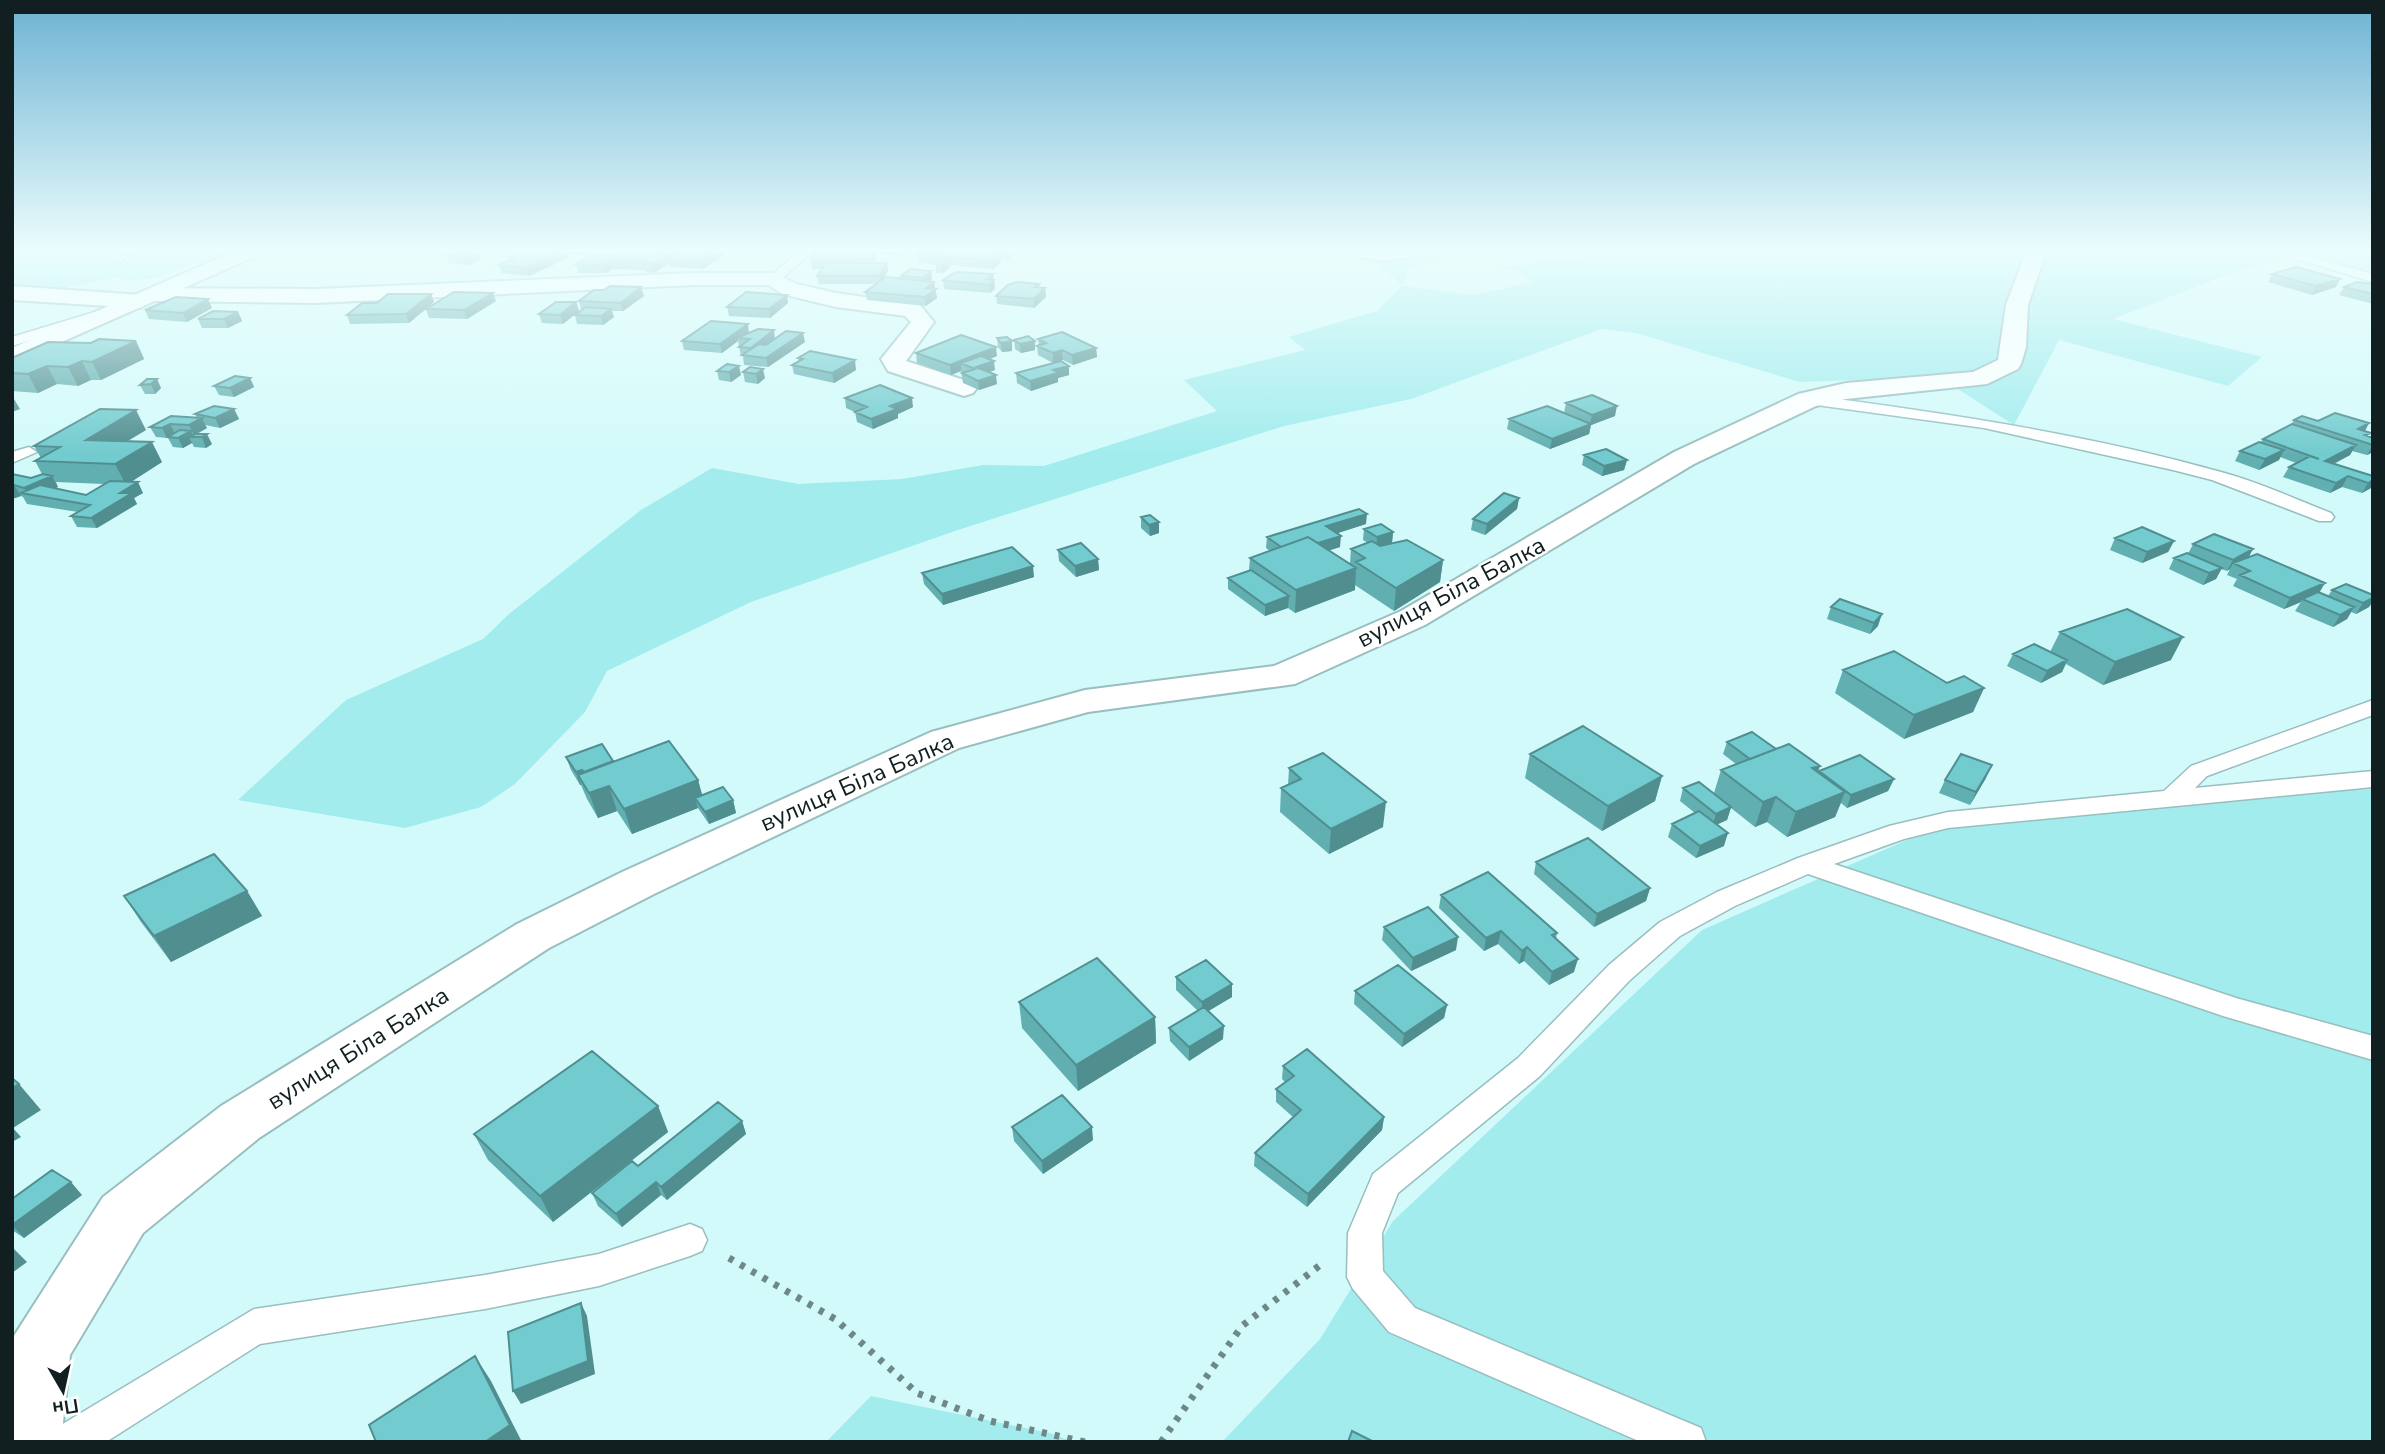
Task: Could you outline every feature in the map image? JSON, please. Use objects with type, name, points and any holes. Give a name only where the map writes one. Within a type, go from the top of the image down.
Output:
[{"type":"street","points":[[12,356],[96,320]]},
{"type":"street","points":[[922,320],[894,359],[897,366],[964,388]]},
{"type":"street","name":"вулиця Біла Балка","points":[[28,1442],[40,1347],[123,1214],[240,1122],[533,936],[638,883],[945,740],[1085,701],[1282,676],[1413,618],[1684,458],[1807,400],[1846,391],[1978,379],[2009,364],[2014,348],[2016,320]]},
{"type":"lane","points":[[12,342],[77,320]]},
{"type":"lane","points":[[1807,400],[1984,423],[2174,465],[2218,477],[2325,517]]},
{"type":"lane","points":[[2172,797],[2199,771],[2373,707]]},
{"type":"lane","points":[[1687,1442],[1402,1320],[1365,1277],[1365,1233],[1385,1184],[1529,1067],[1619,973],[1670,929],[1726,899],[1807,864],[1898,832],[1948,820],[2373,779]]},
{"type":"lane","points":[[1807,864],[2233,1009],[2373,1048]]},
{"type":"lane","points":[[70,1442],[254,1326],[485,1292],[599,1270],[690,1240]]},
{"type":"path","points":[[1161,1442],[1242,1326],[1365,1233]]},
{"type":"path","points":[[690,1240],[740,1262],[835,1320],[916,1393],[990,1421],[1085,1442]]},
{"type":"shaded area","points":[[1347,320],[2116,320],[2262,357],[2228,386],[2059,340],[2014,425],[1939,377],[1800,382],[1636,333],[1602,329],[1411,399],[1284,426],[958,530],[751,602],[607,671],[585,712],[515,784],[481,807],[405,828],[238,800],[346,700],[483,639],[509,614],[641,510],[712,468],[799,484],[902,479],[983,465],[1044,466],[1217,411],[1184,380],[1305,350],[1289,337]]},
{"type":"shaded area","points":[[2373,789],[2373,1442],[1222,1442],[1320,1339],[1393,1221],[1702,930],[1909,839],[1957,826],[2197,798]]},
{"type":"shaded area","points":[[871,1396],[1050,1433],[1074,1442],[826,1442]]},
{"type":"building","points":[[711,321],[748,324],[720,344],[682,341]]},
{"type":"building","points":[[758,329],[774,330],[751,348],[739,347],[750,339],[737,338]]},
{"type":"building","points":[[786,331],[803,333],[766,358],[742,355],[759,344],[766,345]]},
{"type":"building","points":[[1062,332],[1096,348],[1072,355],[1062,350],[1053,353],[1037,346],[1046,343],[1038,339]]},
{"type":"building","points":[[961,335],[996,347],[950,365],[916,353]]},
{"type":"building","points":[[1028,336],[1035,341],[1020,344],[1014,340]]},
{"type":"building","points":[[1007,337],[1012,341],[1001,343],[997,338]]},
{"type":"building","points":[[99,339],[136,341],[92,362],[82,361],[68,367],[47,366],[28,374],[12,373],[12,358],[48,342],[91,343]]},
{"type":"building","points":[[810,351],[855,360],[832,373],[792,365]]},
{"type":"building","points":[[981,356],[994,361],[976,367],[996,375],[978,381],[962,373],[975,369],[961,363]]},
{"type":"building","points":[[1061,361],[1069,366],[1053,370],[1058,373],[1030,381],[1016,373]]},
{"type":"building","points":[[727,364],[739,366],[729,372],[717,371]]},
{"type":"building","points":[[750,367],[763,369],[756,374],[743,372]]},
{"type":"building","points":[[235,376],[250,378],[230,388],[214,386]]},
{"type":"building","points":[[147,379],[157,379],[151,384],[140,385]]},
{"type":"building","points":[[880,385],[912,398],[890,406],[897,409],[871,419],[855,412],[867,407],[845,398]]},
{"type":"building","points":[[1592,395],[1617,406],[1592,415],[1566,403]]},
{"type":"building","points":[[214,406],[234,409],[215,418],[195,414]]},
{"type":"building","points":[[1547,406],[1591,424],[1552,439],[1509,419]]},
{"type":"building","points":[[100,409],[136,410],[86,440],[152,442],[115,464],[35,461],[60,447],[34,446]]},
{"type":"building","points":[[2335,413],[2369,423],[2358,429],[2371,433],[2365,435],[2373,438],[2373,445],[2294,420],[2302,416],[2318,421]]},
{"type":"building","points":[[171,416],[202,418],[189,425],[150,427]]},
{"type":"building","points":[[2292,424],[2356,445],[2325,461],[2373,476],[2373,480],[2368,483],[2348,476],[2336,483],[2289,467],[2310,456],[2319,459],[2263,439]]},
{"type":"building","points":[[180,430],[191,431],[178,438],[168,437]]},
{"type":"building","points":[[207,434],[202,437],[189,437]]},
{"type":"building","points":[[2259,442],[2284,450],[2265,459],[2240,451]]},
{"type":"building","points":[[1606,449],[1627,460],[1604,466],[1584,455]]},
{"type":"building","points":[[12,474],[31,478],[43,474],[52,476],[24,488],[12,486]]},
{"type":"building","points":[[110,481],[138,482],[120,493],[132,493],[91,518],[71,516],[90,505],[21,493],[40,485],[86,495]]},
{"type":"building","points":[[1504,493],[1519,498],[1487,524],[1473,519]]},
{"type":"building","points":[[1359,509],[1367,514],[1326,526],[1341,536],[1318,543],[1308,537],[1281,547],[1267,537]]},
{"type":"building","points":[[1150,515],[1159,522],[1149,525],[1141,517]]},
{"type":"building","points":[[1381,524],[1393,532],[1377,537],[1364,529]]},
{"type":"building","points":[[2142,527],[2174,541],[2147,552],[2115,538]]},
{"type":"building","points":[[2214,534],[2253,549],[2233,560],[2193,544]]},
{"type":"building","points":[[1308,537],[1356,568],[1296,590],[1250,558]]},
{"type":"building","points":[[1407,540],[1443,560],[1396,588],[1356,562],[1365,558],[1351,549],[1372,541],[1380,546]]},
{"type":"building","points":[[1081,543],[1098,559],[1075,566],[1058,550]]},
{"type":"building","points":[[1012,547],[1033,566],[942,594],[922,573]]},
{"type":"building","points":[[2187,553],[2222,568],[2209,573],[2174,558]]},
{"type":"building","points":[[2257,554],[2325,583],[2290,598],[2240,575],[2250,571],[2233,563]]},
{"type":"building","points":[[1251,570],[1289,596],[1265,605],[1228,578]]},
{"type":"building","points":[[2346,584],[2373,595],[2373,598],[2363,603],[2332,590]]},
{"type":"building","points":[[2318,592],[2354,607],[2340,615],[2302,599]]},
{"type":"building","points":[[1840,599],[1882,614],[1874,623],[1831,607]]},
{"type":"building","points":[[2127,609],[2183,637],[2115,662],[2060,632]]},
{"type":"building","points":[[2034,644],[2067,660],[2047,671],[2013,654]]},
{"type":"building","points":[[1894,651],[1947,683],[1964,676],[1984,688],[1914,715],[1843,670]]},
{"type":"building","points":[[1583,726],[1662,776],[1608,806],[1530,754]]},
{"type":"building","points":[[1752,732],[1776,749],[1750,759],[1727,742]]},
{"type":"building","points":[[669,741],[698,780],[624,809],[609,786],[589,793],[578,775]]},
{"type":"building","points":[[602,744],[613,761],[584,772],[576,772],[566,757]]},
{"type":"building","points":[[1789,744],[1820,766],[1812,768],[1845,792],[1796,812],[1776,797],[1763,802],[1721,770]]},
{"type":"building","points":[[1323,753],[1386,802],[1331,829],[1281,788],[1301,779],[1289,768]]},
{"type":"building","points":[[1961,754],[1992,765],[1976,792],[1945,780]]},
{"type":"building","points":[[1860,755],[1894,779],[1851,795],[1819,771]]},
{"type":"building","points":[[1699,782],[1731,807],[1716,814],[1683,788]]},
{"type":"building","points":[[723,787],[733,800],[705,812],[695,798]]},
{"type":"building","points":[[1699,811],[1728,833],[1700,846],[1672,824]]},
{"type":"building","points":[[1588,838],[1650,888],[1597,914],[1536,862]]},
{"type":"building","points":[[214,854],[247,891],[154,936],[124,896]]},
{"type":"building","points":[[1488,872],[1557,933],[1552,935],[1578,959],[1552,972],[1527,947],[1522,951],[1501,931],[1486,938],[1441,895]]},
{"type":"building","points":[[1428,907],[1458,937],[1413,958],[1384,927]]},
{"type":"building","points":[[1097,958],[1155,1017],[1076,1065],[1019,1002]]},
{"type":"building","points":[[1206,960],[1232,984],[1202,1002],[1176,977]]},
{"type":"building","points":[[1398,965],[1447,1005],[1404,1034],[1355,991]]},
{"type":"building","points":[[1204,1007],[1224,1026],[1189,1047],[1169,1028]]},
{"type":"building","points":[[1307,1049],[1384,1117],[1308,1194],[1255,1153],[1301,1110],[1276,1089],[1294,1076],[1283,1066]]},
{"type":"building","points":[[592,1051],[658,1106],[540,1196],[474,1134]]},
{"type":"building","points":[[12,1078],[19,1084],[12,1088]]},
{"type":"building","points":[[1062,1095],[1092,1127],[1042,1161],[1012,1127]]},
{"type":"building","points":[[718,1102],[742,1121],[661,1187],[656,1182],[616,1214],[592,1193],[632,1161],[638,1166]]},
{"type":"building","points":[[52,1170],[71,1182],[12,1225],[12,1199]]},
{"type":"building","points":[[581,1303],[588,1361],[513,1391],[508,1332]]},
{"type":"building","points":[[475,1356],[510,1425],[485,1442],[376,1442],[369,1425]]},
{"type":"building","points":[[1352,1431],[1374,1442],[1348,1442]]}]
